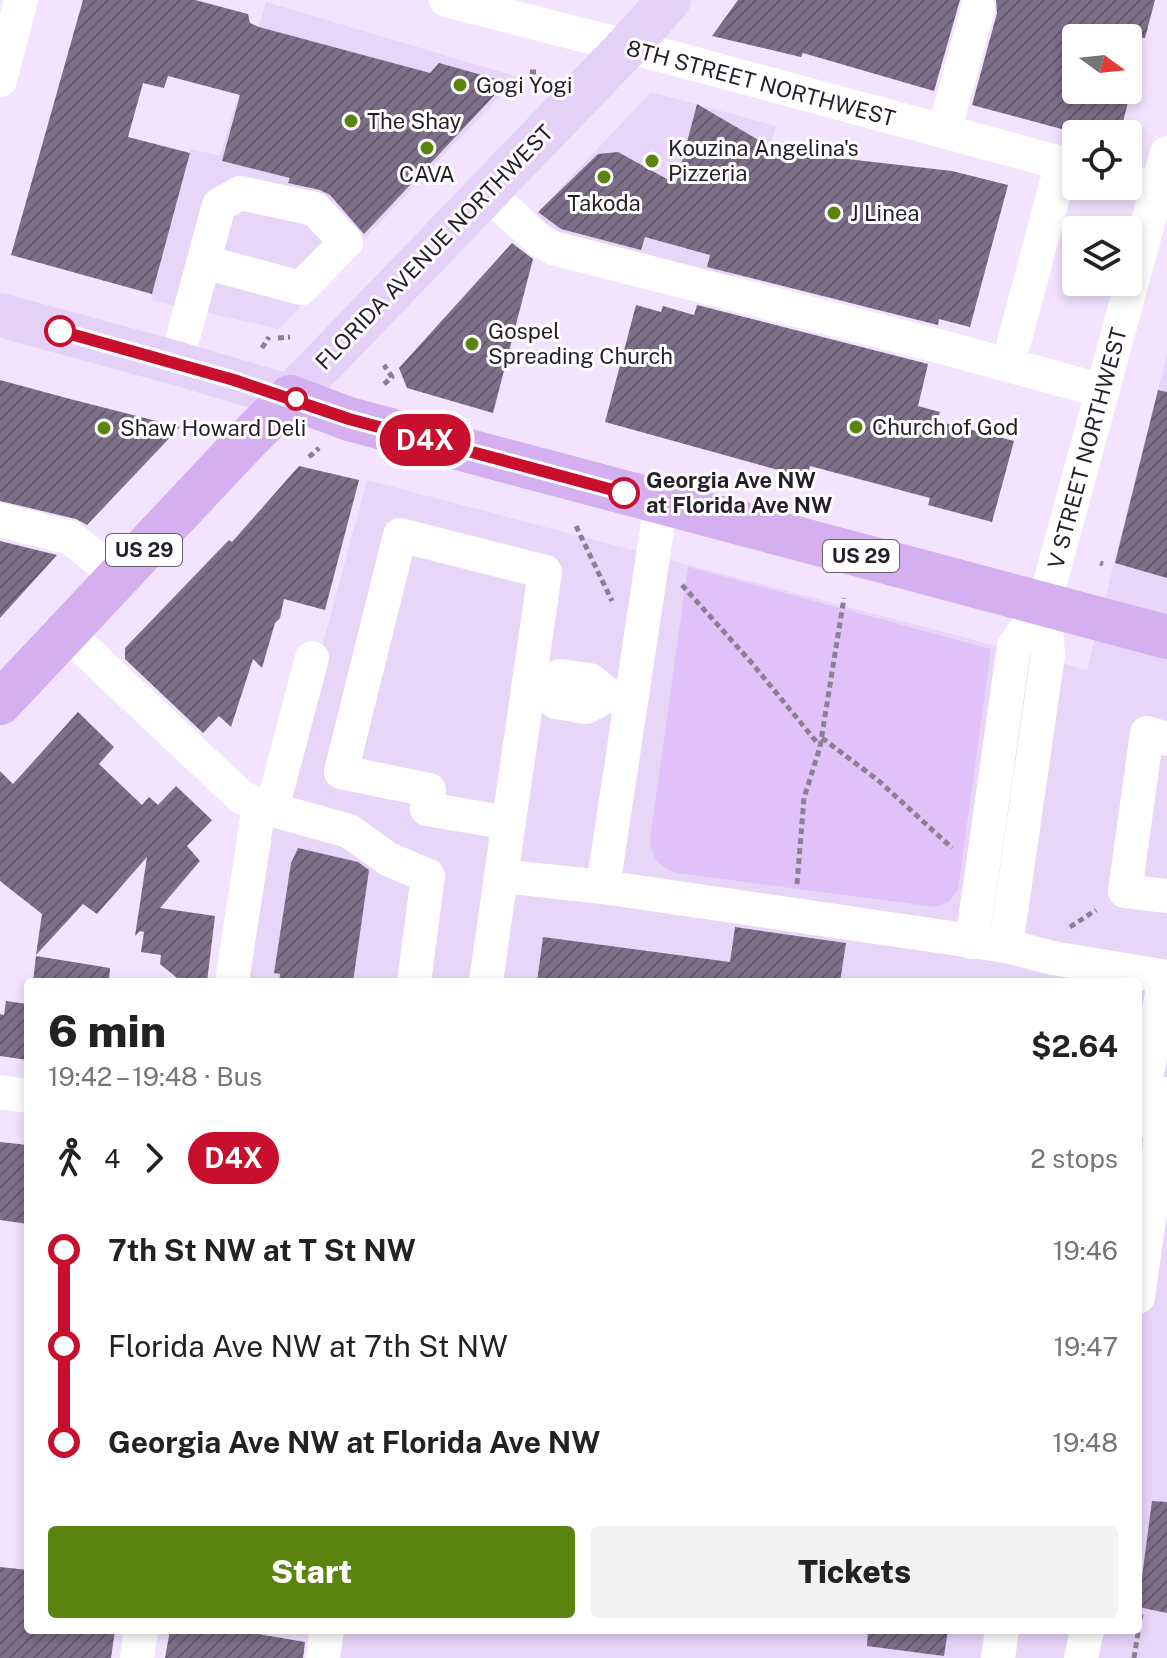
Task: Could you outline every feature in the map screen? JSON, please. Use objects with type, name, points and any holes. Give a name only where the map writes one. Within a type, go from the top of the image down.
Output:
[{"type":"highway","name":"US 29","points":[[290,397],[349,419],[1167,637]]},
{"type":"highway","name":"FLORIDA AVENUE NORTHWEST","points":[[0,703],[290,397]]},
{"type":"main road","name":"FLORIDA AVENUE NORTHWEST","points":[[290,397],[669,0]]},
{"type":"main road","points":[[0,315],[290,397]]},
{"type":"street","points":[[0,80],[21,0]]},
{"type":"street","name":"8TH STREET NORTHWEST","points":[[446,0],[1062,163]]},
{"type":"street","points":[[944,131],[978,8]]},
{"type":"street","name":"V STREET NORTHWEST","points":[[1044,605],[1103,391],[1151,187],[1167,153]]},
{"type":"street","points":[[1014,342],[1062,188]]},
{"type":"street","points":[[486,192],[539,240],[553,248],[1103,391]]},
{"type":"street","points":[[176,363],[204,262]]},
{"type":"street","points":[[603,887],[620,696],[661,503]]},
{"type":"street","points":[[0,520],[71,538],[119,577]]},
{"type":"street","points":[[487,978],[509,823],[538,687],[545,572],[400,535],[341,772],[429,790],[427,809],[509,823]]},
{"type":"street","points":[[972,942],[1014,646],[1044,605]]},
{"type":"street","points":[[1006,946],[1048,654],[1044,605]]},
{"type":"street","points":[[67,633],[230,789],[266,807],[349,831],[381,854],[428,876],[415,978]]},
{"type":"street","points":[[233,978],[266,807],[312,658]]},
{"type":"street","points":[[538,687],[560,676],[590,680],[620,696]]},
{"type":"street","points":[[1167,739],[1147,733],[1125,891],[1167,896]]},
{"type":"street","points":[[501,876],[603,887],[1006,946],[1105,974],[1166,977],[1142,1100]]},
{"type":"street","points":[[0,1092],[24,1095]]},
{"type":"street","points":[[1142,1269],[1167,1094]]},
{"type":"street","points":[[137,1658],[140,1634]]},
{"type":"street","points":[[323,1658],[326,1634]]},
{"type":"street","points":[[998,1658],[1001,1634]]},
{"type":"street","points":[[1081,1658],[1086,1634]]},
{"type":"path","points":[[262,348],[269,337]]},
{"type":"path","points":[[278,338],[290,337]]},
{"type":"path","points":[[384,365],[392,377],[384,384]]},
{"type":"path","points":[[195,424],[209,429]]},
{"type":"path","points":[[309,457],[320,447]]},
{"type":"path","points":[[576,526],[618,614]]},
{"type":"path","points":[[682,585],[751,662],[820,747]]},
{"type":"path","points":[[796,894],[804,798],[822,738],[844,598]]},
{"type":"path","points":[[822,738],[879,781],[957,851]]},
{"type":"path","points":[[1134,1658],[1138,1634]]},
{"type":"shaded area","points":[[266,2],[518,77],[279,329],[151,300],[191,149],[220,156]]},
{"type":"shaded area","points":[[651,92],[776,126],[734,280],[526,225]]},
{"type":"shaded area","points":[[1167,354],[1167,1658],[322,1658],[325,1634],[1142,1634],[1142,978],[245,978],[272,842],[261,805],[286,781],[367,480],[1087,670]]},
{"type":"shaded area","points":[[688,567],[991,649],[958,890],[948,902],[936,907],[677,873],[658,862],[650,840]]},
{"type":"building","points":[[83,0],[195,0],[248,14],[250,23],[259,27],[430,73],[439,63],[507,82],[364,234],[330,195],[288,183],[290,178],[222,161],[240,95],[168,76],[164,88],[143,83],[128,137],[190,153],[152,294],[11,255]]},
{"type":"building","points":[[738,0],[960,0],[934,91],[803,53],[801,57],[712,36]]},
{"type":"building","points":[[996,0],[1155,0],[1145,38],[1142,38],[1142,24],[1062,24],[1062,104],[1128,104],[1124,120],[1062,120],[1062,129],[972,105],[997,13]]},
{"type":"building","name":"J Linea","points":[[697,104],[777,151],[952,171],[1008,185],[970,327],[939,319],[938,325],[707,267],[710,255],[645,237],[641,250],[561,229],[538,212],[598,154],[618,152],[676,184]]},
{"type":"building","points":[[512,243],[533,259],[493,413],[407,388],[399,368]]},
{"type":"building","points":[[636,305],[661,312],[663,306],[694,315],[697,305],[928,364],[918,406],[940,412],[937,421],[1014,441],[992,522],[928,505],[930,498],[810,466],[807,478],[605,422]]},
{"type":"building","points":[[0,380],[180,427],[87,525],[76,519],[0,501]]},
{"type":"building","points":[[1158,390],[1167,392],[1167,578],[1115,563]]},
{"type":"building","points":[[299,466],[359,480],[325,610],[284,599],[262,668],[253,659],[231,727],[219,716],[203,733],[125,659],[125,648],[229,540],[232,542]]},
{"type":"building","points":[[0,541],[57,555],[0,618]]},
{"type":"building","points":[[78,712],[114,747],[99,764],[142,805],[149,797],[158,805],[176,786],[212,820],[187,846],[200,861],[160,908],[215,916],[207,978],[177,978],[160,964],[161,955],[141,952],[144,932],[140,931],[135,936],[147,857],[97,914],[83,904],[36,955],[42,914],[0,881],[0,771],[13,784]]},
{"type":"building","points":[[298,848],[358,862],[369,870],[354,978],[280,978],[280,974],[274,973],[291,863]]},
{"type":"building","points":[[735,927],[846,943],[841,978],[538,978],[543,937],[730,962]]},
{"type":"building","points":[[36,956],[110,968],[109,978],[33,978]]},
{"type":"building","points":[[6,1001],[24,1003],[24,1059],[0,1056],[0,1014],[4,1015]]},
{"type":"building","points":[[0,1142],[24,1145],[24,1223],[0,1220]]},
{"type":"building","points":[[1152,1501],[1167,1502],[1167,1613],[1142,1608],[1142,1577]]},
{"type":"building","points":[[0,1567],[24,1570],[24,1634],[114,1634],[111,1658],[0,1658]]},
{"type":"building","points":[[169,1634],[259,1634],[305,1642],[303,1658],[165,1658]]},
{"type":"building","points":[[868,1634],[947,1634],[944,1656],[867,1646]]},
{"type":"bus line","name":"D4X","points":[[60,331],[290,397],[349,419],[624,493]]},
{"type":"place","name":"Gogi Yogi","points":[[460,85]]},
{"type":"place","name":"The Shay","points":[[351,121]]},
{"type":"place","name":"CAVA","points":[[427,148]]},
{"type":"place","name":"Kouzina Angelina's Pizzeria","points":[[652,161]]},
{"type":"place","name":"Takoda","points":[[604,177]]},
{"type":"place","name":"J Linea","points":[[834,213]]},
{"type":"place","name":"Gospel Spreading Church","points":[[472,344]]},
{"type":"place","name":"Church of God","points":[[856,427]]},
{"type":"place","name":"Shaw Howard Deli","points":[[104,428]]},
{"type":"place","name":"Georgia Ave NW at Florida Ave NW","points":[[624,493]]}]
